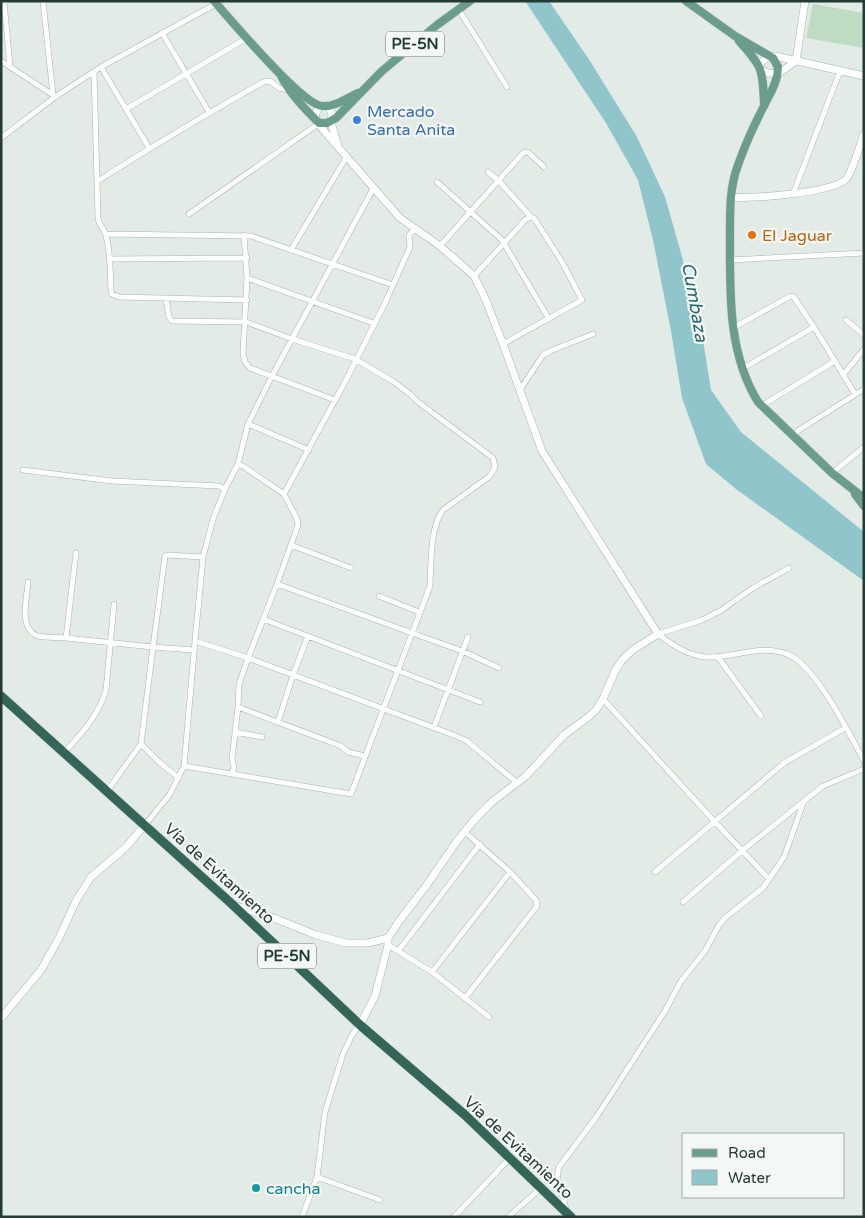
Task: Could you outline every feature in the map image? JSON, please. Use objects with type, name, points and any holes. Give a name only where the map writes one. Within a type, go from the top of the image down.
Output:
[{"type":"highway","name":"Vía de Evitamiento","points":[[1,696],[233,905],[360,1024],[465,1115],[568,1214]]},
{"type":"main road","name":"PE-5N","points":[[331,122],[382,71],[470,1]]},
{"type":"main road","points":[[686,1],[735,36],[777,62],[778,74],[774,86],[737,167],[731,197],[732,328],[742,369],[749,388],[762,406],[832,473],[864,498]]},
{"type":"main road","points":[[217,2],[282,78],[320,106]]},
{"type":"main road","points":[[735,36],[760,67],[764,106]]},
{"type":"main road","points":[[282,78],[288,90],[317,122],[322,124],[331,122]]},
{"type":"main road","name":"PE-5N","points":[[320,106],[343,101],[362,91]]},
{"type":"main road","points":[[851,488],[864,506]]},
{"type":"street","points":[[4,1],[10,67]]},
{"type":"street","points":[[43,1],[54,96]]},
{"type":"street","points":[[805,1],[796,61],[778,74],[768,73],[760,67],[764,59],[770,56],[796,61],[864,76]]},
{"type":"street","points":[[1,138],[54,96],[101,67],[217,2]]},
{"type":"street","points":[[459,10],[508,87]]},
{"type":"street","points":[[162,33],[209,112]]},
{"type":"street","points":[[126,110],[247,38]]},
{"type":"street","points":[[1,61],[54,96]]},
{"type":"street","points":[[101,67],[149,148]]},
{"type":"street","points":[[793,194],[840,71]]},
{"type":"street","points":[[94,72],[99,222],[106,234],[110,259],[111,290],[116,296],[246,300]]},
{"type":"street","points":[[98,181],[209,112],[267,80],[279,88],[288,90]]},
{"type":"street","points":[[328,105],[332,114],[331,122],[338,146]]},
{"type":"street","points":[[320,106],[316,111],[317,122],[400,218],[440,246],[474,276],[503,344],[542,451],[658,634],[690,654],[704,657],[718,657],[758,650],[772,651],[792,657],[817,681],[864,760]]},
{"type":"street","points":[[189,214],[317,122]]},
{"type":"street","points":[[731,197],[793,194],[833,187],[847,178],[864,134]]},
{"type":"street","points":[[440,246],[523,153],[528,152],[544,167]]},
{"type":"street","points":[[291,250],[347,156]]},
{"type":"street","points":[[488,172],[534,218],[562,262],[582,300],[503,344]]},
{"type":"street","points":[[436,182],[469,213],[502,240],[549,319]]},
{"type":"street","points":[[1,1018],[41,970],[59,938],[76,901],[91,877],[125,848],[170,794],[179,778],[184,766],[193,650],[203,557],[213,519],[238,464],[248,424],[374,187]]},
{"type":"street","points":[[474,276],[526,219],[531,217]]},
{"type":"street","points":[[284,494],[335,400],[392,285],[410,246],[410,235],[413,231],[417,230]]},
{"type":"street","points":[[106,234],[244,235],[392,285]]},
{"type":"street","points":[[244,235],[247,258],[246,322],[242,353],[244,362],[250,368],[335,400]]},
{"type":"street","points":[[730,260],[864,253]]},
{"type":"street","points":[[110,259],[247,258]]},
{"type":"street","points":[[247,278],[373,323]]},
{"type":"street","points":[[732,328],[793,296],[855,394]]},
{"type":"street","points":[[166,299],[169,317],[172,321],[246,322],[355,359],[410,394],[493,458],[494,463],[494,472],[490,476],[443,510],[438,516],[432,551],[430,586],[382,709],[353,792],[349,794],[184,766]]},
{"type":"street","points":[[846,320],[864,335]]},
{"type":"street","points":[[742,369],[814,327]]},
{"type":"street","points":[[520,390],[543,355],[550,350],[592,334]]},
{"type":"street","points":[[843,374],[864,349]]},
{"type":"street","points":[[762,406],[835,362]]},
{"type":"street","points":[[793,437],[799,430],[864,389]]},
{"type":"street","points":[[248,424],[308,450]]},
{"type":"street","points":[[832,473],[864,447]]},
{"type":"street","points":[[231,774],[234,768],[232,759],[239,684],[291,546],[298,522],[284,494],[244,466],[238,464]]},
{"type":"street","points":[[23,470],[112,481],[219,486],[225,489]]},
{"type":"street","points":[[291,546],[351,568]]},
{"type":"street","points":[[66,638],[76,553]]},
{"type":"street","points":[[107,791],[141,744],[165,556],[203,557]]},
{"type":"street","points":[[302,1217],[317,1176],[325,1112],[343,1054],[375,996],[388,941],[400,920],[464,831],[492,801],[526,776],[564,735],[596,710],[616,669],[623,659],[641,644],[658,634],[702,620],[720,611],[753,588],[789,568]]},
{"type":"street","points":[[28,582],[26,623],[29,630],[40,636],[193,650]]},
{"type":"street","points":[[277,584],[412,632],[462,651],[499,668]]},
{"type":"street","points":[[379,596],[419,612]]},
{"type":"street","points":[[64,753],[84,730],[103,700],[106,690],[114,604]]},
{"type":"street","points":[[263,619],[480,702]]},
{"type":"street","points":[[278,722],[293,674],[308,636]]},
{"type":"street","points":[[434,727],[468,637]]},
{"type":"street","points":[[194,640],[293,674],[467,741],[516,782]]},
{"type":"street","points":[[718,657],[761,716]]},
{"type":"street","points":[[603,699],[769,879]]},
{"type":"street","points":[[238,707],[341,746],[348,752],[365,756]]},
{"type":"street","points":[[655,872],[784,763],[845,728]]},
{"type":"street","points":[[234,732],[262,737]]},
{"type":"street","points":[[141,744],[179,778]]},
{"type":"street","points":[[683,902],[743,850],[823,786],[864,769]]},
{"type":"street","points":[[568,1214],[557,1176],[558,1167],[596,1116],[665,1011],[681,981],[704,952],[719,925],[762,888],[784,857],[804,801]]},
{"type":"street","points":[[464,831],[510,872],[536,900],[537,906],[465,998]]},
{"type":"street","points":[[399,950],[480,844]]},
{"type":"street","points":[[432,972],[510,872]]},
{"type":"street","points":[[233,905],[274,918],[316,936],[346,943],[388,941],[432,972],[489,1017]]},
{"type":"street","points":[[454,1217],[509,1159]]},
{"type":"street","points":[[317,1176],[380,1200]]},
{"type":"street","points":[[508,1217],[541,1188]]},
{"type":"green space","points":[[813,4],[864,13],[864,48],[806,38]]},
{"type":"water","points":[[525,1],[549,1],[590,61],[637,137],[665,197],[704,346],[711,390],[741,432],[864,532],[864,581],[736,489],[706,464],[682,398],[653,240],[638,180],[606,123]]},
{"type":"place","name":"Mercado Santa Anita","points":[[357,120]]},
{"type":"place","name":"El Jaguar","points":[[752,235]]},
{"type":"place","name":"cancha","points":[[256,1188]]},
{"type":"water label","name":"Cumbaza","points":[[695,302]]}]
